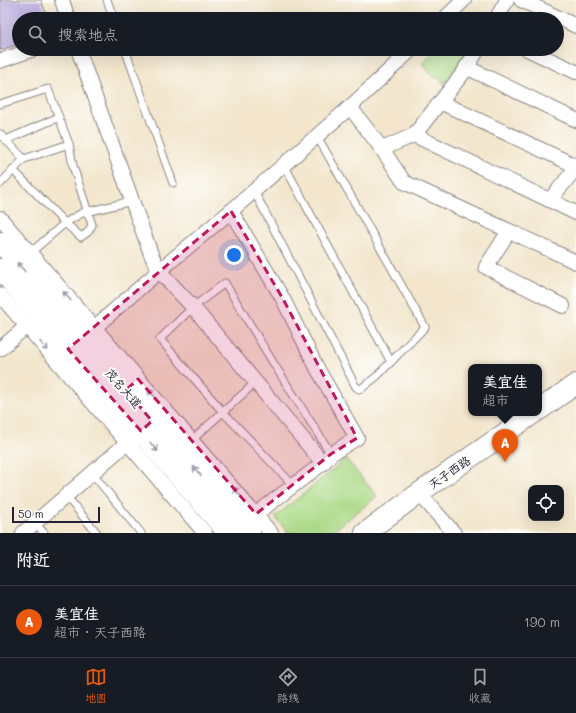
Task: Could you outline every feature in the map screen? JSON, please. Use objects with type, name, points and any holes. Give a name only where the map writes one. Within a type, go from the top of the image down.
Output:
[{"type":"main road","name":"茂名大道","points":[[0,242],[40,315]]},
{"type":"main road","name":"茂名大道","points":[[0,270],[40,315],[81,338],[132,385],[140,431],[228,533]]},
{"type":"main road","name":"茂名大道","points":[[81,338],[86,382],[250,533]]},
{"type":"main road","points":[[542,408],[575,389]]},
{"type":"main road","name":"天子西路","points":[[365,533],[419,493],[530,416]]},
{"type":"street","points":[[62,0],[66,12]]},
{"type":"street","points":[[451,12],[464,0]]},
{"type":"street","points":[[500,12],[507,0]]},
{"type":"street","points":[[521,0],[546,12]]},
{"type":"street","points":[[564,20],[576,26]]},
{"type":"street","points":[[0,60],[12,56]]},
{"type":"street","points":[[80,56],[151,254],[159,271],[193,307],[256,382],[327,458]]},
{"type":"street","points":[[0,218],[30,253],[81,338],[231,212],[350,107],[405,56]]},
{"type":"street","points":[[382,149],[414,135],[473,56]]},
{"type":"street","points":[[542,56],[576,72]]},
{"type":"street","points":[[466,67],[576,120]]},
{"type":"street","points":[[440,102],[576,167],[550,200]]},
{"type":"street","points":[[350,107],[382,149],[404,182],[576,262]]},
{"type":"street","points":[[414,135],[576,213]]},
{"type":"street","points":[[231,212],[283,299],[317,368],[356,438],[327,458],[294,486],[256,514]]},
{"type":"street","points":[[509,231],[486,267],[563,306]]},
{"type":"street","points":[[0,295],[40,315],[86,382]]},
{"type":"street","points":[[0,348],[40,315]]},
{"type":"street","points":[[132,385],[192,440],[271,533]]},
{"type":"street","points":[[23,533],[39,528],[66,496],[140,431],[205,533]]},
{"type":"street","points":[[419,493],[454,533]]},
{"type":"lane","points":[[107,0],[111,12]]},
{"type":"lane","points":[[128,56],[173,183]]},
{"type":"lane","points":[[0,104],[48,89],[69,144],[74,166],[89,212],[92,225],[88,232],[81,237],[65,223],[13,170]]},
{"type":"lane","points":[[6,140],[59,117]]},
{"type":"lane","points":[[0,134],[24,159]]},
{"type":"lane","points":[[254,191],[356,387],[360,388],[367,385],[376,378],[425,327],[317,136]]},
{"type":"lane","points":[[0,184],[24,159],[69,144]]},
{"type":"lane","points":[[284,165],[391,362]]},
{"type":"lane","points":[[30,253],[65,223],[82,213],[132,201]]},
{"type":"lane","points":[[294,486],[223,412],[160,339],[193,307],[225,283],[277,369],[327,458]]},
{"type":"lane","points":[[192,440],[256,382]]},
{"type":"lane","points":[[92,473],[141,533]]},
{"type":"lane","points":[[66,496],[97,533]]},
{"type":"highlighted area","points":[[231,211],[283,299],[357,438],[331,454],[256,514],[138,379],[126,390],[152,421],[141,431],[68,349]]},
{"type":"green space","points":[[430,56],[464,56],[444,84],[439,77],[434,78],[422,63]]},
{"type":"green space","points":[[346,459],[377,496],[331,533],[288,533],[275,517]]},
{"type":"building","points":[[0,0],[41,0],[45,12],[12,12],[12,46],[0,50]]},
{"type":"place","name":"美宜佳","points":[[505,462]]}]
